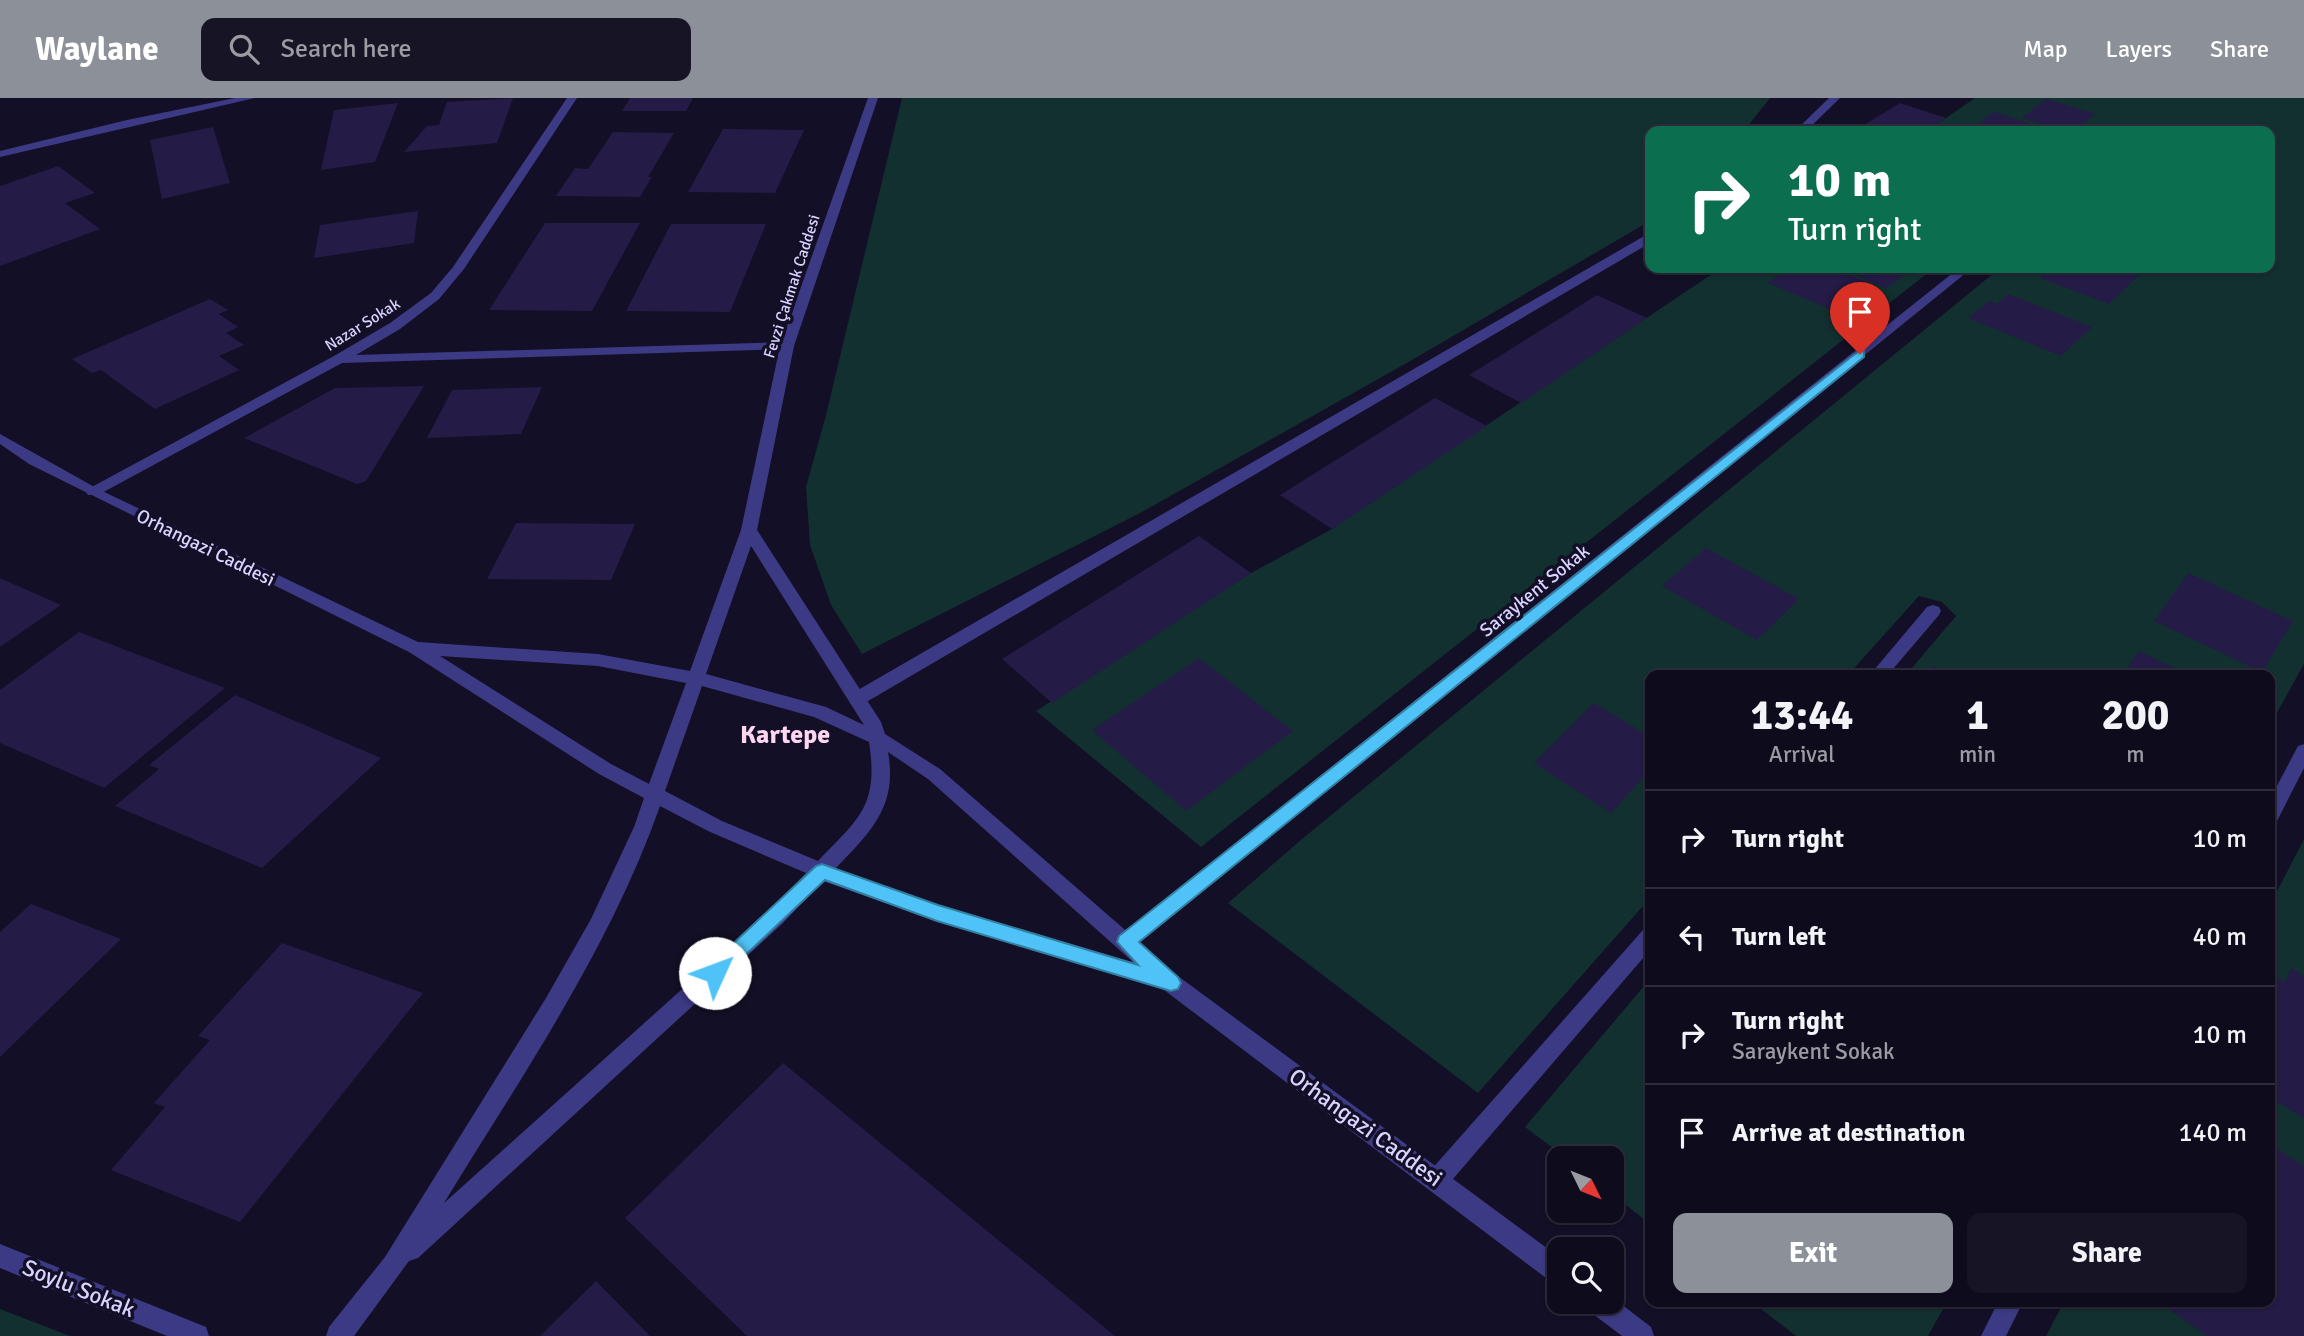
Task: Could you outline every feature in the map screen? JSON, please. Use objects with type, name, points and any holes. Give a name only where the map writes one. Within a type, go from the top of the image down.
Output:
[{"type":"street","points":[[0,154],[127,123],[250,98]]},
{"type":"street","name":"Nazar Sokak","points":[[93,492],[340,359],[395,326],[435,296],[458,269],[572,98]]},
{"type":"street","name":"Fevzi Çakmak Caddesi","points":[[393,1265],[553,1005],[598,924],[643,827],[749,530],[787,346],[873,98]]},
{"type":"street","points":[[1805,126],[1835,98]]},
{"type":"street","points":[[857,699],[1645,241]]},
{"type":"street","name":"Saraykent Sokak","points":[[1126,942],[1960,273]]},
{"type":"street","points":[[340,359],[787,346]]},
{"type":"street","name":"Orhangazi Caddesi","points":[[0,438],[93,492],[415,648],[605,769],[715,826],[822,872],[937,913],[1171,983],[1547,1263]]},
{"type":"street","points":[[338,1336],[393,1265],[822,872],[856,834],[878,803],[882,767],[875,727],[749,530]]},
{"type":"street","points":[[1882,670],[1933,611]]},
{"type":"street","points":[[415,648],[598,660],[736,687],[820,712],[890,744],[934,774],[1171,983]]},
{"type":"street","points":[[2275,806],[2304,751]]},
{"type":"street","points":[[1438,1180],[1645,942]]},
{"type":"street","name":"Soylu Sokak","points":[[0,1256],[197,1336]]},
{"type":"street","points":[[1993,1336],[2008,1307]]},
{"type":"street","points":[[1614,1314],[1642,1336]]},
{"type":"green space","points":[[902,98],[1770,98],[1748,126],[1645,126],[1645,224],[1412,360],[1142,512],[862,654],[831,605],[810,545],[806,487],[826,415]]},
{"type":"green space","points":[[1975,98],[2304,98],[2304,664],[2275,716],[2275,670],[1910,670],[1956,616],[1942,602],[1919,596],[1852,670],[1645,670],[1645,904],[1478,1093],[1228,903],[1302,839],[1994,273],[2275,273],[2275,126],[1934,126]]},
{"type":"green space","points":[[1714,273],[1928,273],[1201,847],[1036,711],[1251,573],[1332,529]]},
{"type":"green space","points":[[2304,839],[2304,1336],[2046,1336],[2061,1307],[2275,1307],[2275,895]]},
{"type":"green space","points":[[1645,985],[1645,1220],[1624,1203],[1624,1146],[1550,1146],[1525,1127]]},
{"type":"green space","points":[[1758,1307],[1944,1307],[1928,1336],[1796,1336]]},
{"type":"green space","points":[[0,1309],[70,1336],[0,1336]]},
{"type":"building","points":[[513,98],[497,143],[404,152],[427,126],[439,125],[447,102]]},
{"type":"building","points":[[630,98],[693,98],[686,111],[622,111]]},
{"type":"building","points":[[2046,99],[2095,114],[2081,126],[2049,126],[2022,118]]},
{"type":"building","points":[[398,103],[375,162],[321,170],[334,110]]},
{"type":"building","points":[[1900,103],[1946,118],[1934,126],[1862,126]]},
{"type":"building","points":[[1994,112],[2038,126],[1976,126]]},
{"type":"building","points":[[213,127],[230,183],[162,199],[150,140]]},
{"type":"building","points":[[723,129],[804,130],[775,193],[688,192]]},
{"type":"building","points":[[613,132],[674,133],[648,177],[652,177],[640,197],[556,196],[575,168],[588,169]]},
{"type":"building","points":[[58,166],[95,193],[65,203],[100,229],[0,266],[0,186]]},
{"type":"building","points":[[418,211],[414,243],[314,258],[320,225]]},
{"type":"building","points":[[545,223],[640,223],[592,311],[489,310]]},
{"type":"building","points":[[671,224],[766,224],[730,312],[626,311]]},
{"type":"building","points":[[1782,273],[1844,273],[1877,286],[1842,314],[1768,283]]},
{"type":"building","points":[[1850,273],[1906,273],[1886,288]]},
{"type":"building","points":[[2045,273],[2141,273],[2109,304],[2040,278]]},
{"type":"building","points":[[2008,294],[2092,327],[2061,356],[1968,318],[1989,301],[1997,304]]},
{"type":"building","points":[[1597,295],[1647,318],[1521,403],[1469,375]]},
{"type":"building","points":[[210,299],[228,310],[219,314],[238,327],[226,333],[244,345],[219,356],[239,370],[155,409],[101,370],[92,373],[72,359]]},
{"type":"building","points":[[424,386],[366,481],[357,484],[244,438],[335,388]]},
{"type":"building","points":[[542,387],[521,434],[427,438],[452,390]]},
{"type":"building","points":[[1435,398],[1487,426],[1332,529],[1280,495]]},
{"type":"building","points":[[516,523],[635,524],[611,580],[487,579]]},
{"type":"building","points":[[1199,536],[1251,573],[1052,703],[1002,659]]},
{"type":"building","points":[[1706,548],[1799,599],[1757,640],[1662,586]]},
{"type":"building","points":[[2188,573],[2293,621],[2263,670],[2258,670],[2154,621]]},
{"type":"building","points":[[0,578],[61,605],[0,647]]},
{"type":"building","points":[[79,632],[225,688],[104,788],[0,743],[0,690]]},
{"type":"building","points":[[2139,651],[2179,670],[2126,670]]},
{"type":"building","points":[[1199,658],[1293,731],[1186,811],[1092,730]]},
{"type":"building","points":[[235,695],[381,758],[262,868],[115,806],[159,769],[149,765]]},
{"type":"building","points":[[1594,703],[1645,734],[1645,776],[1611,813],[1534,763]]},
{"type":"building","points":[[31,904],[121,939],[0,1057],[0,932]]},
{"type":"building","points":[[282,943],[423,993],[240,1222],[111,1170],[165,1107],[154,1103],[210,1040],[198,1036]]},
{"type":"building","points":[[2291,968],[2304,976],[2304,1118],[2275,1101],[2275,976],[2285,982]]},
{"type":"building","points":[[783,1063],[1115,1336],[747,1336],[625,1218]]},
{"type":"building","points":[[2275,1147],[2304,1166],[2304,1336],[2207,1336],[2165,1307],[2275,1307]]},
{"type":"building","points":[[596,1281],[650,1336],[540,1336]]},
{"type":"district","name":"Kartepe","points":[[785,734]]},
{"type":"route","points":[[715,973],[822,872],[937,913],[1171,983],[1126,942],[1860,354]]}]
